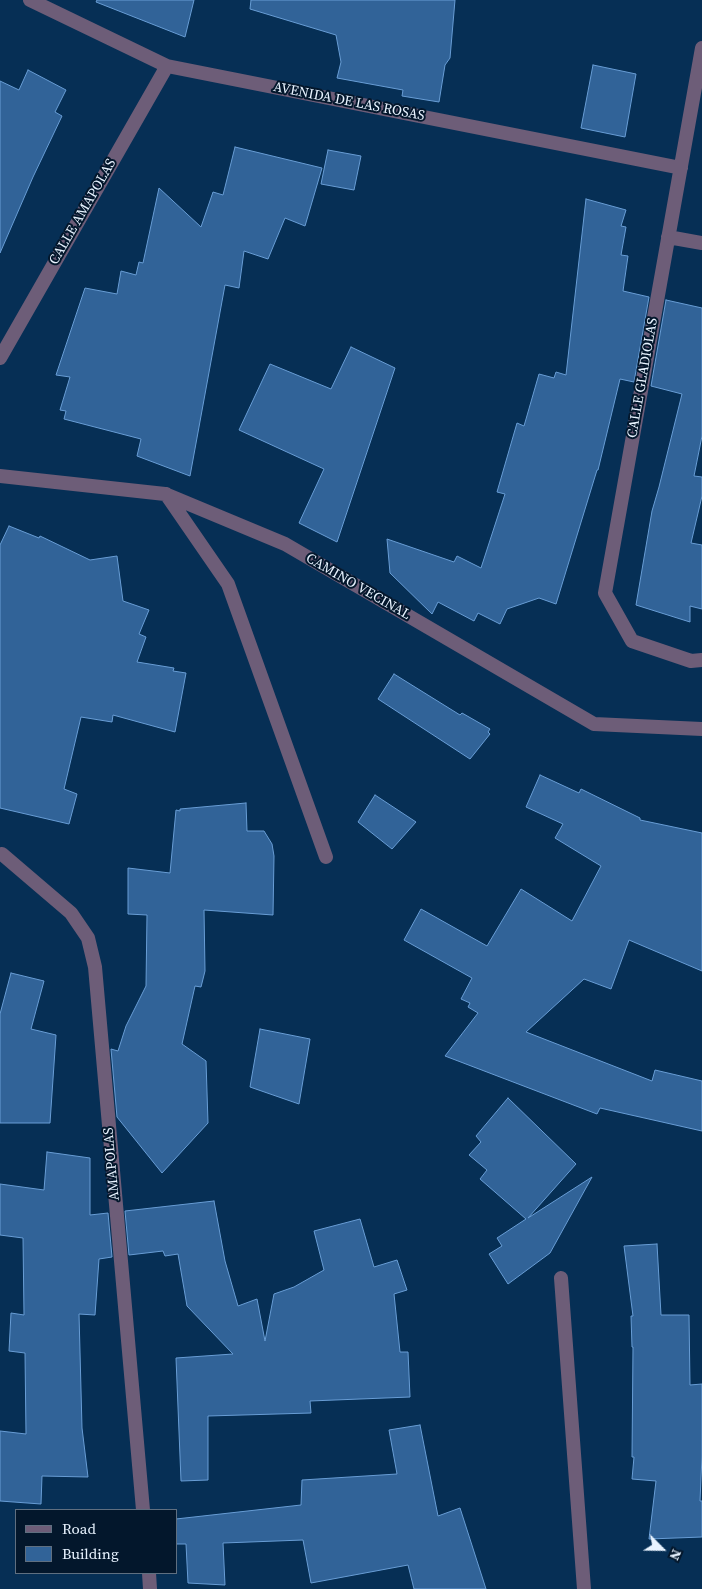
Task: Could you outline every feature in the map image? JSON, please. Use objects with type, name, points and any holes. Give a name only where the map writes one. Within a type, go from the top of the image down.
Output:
[{"type":"street","name":"AVENIDA DE LAS ROSAS","points":[[30,0],[166,66],[681,168]]},
{"type":"street","name":"CALLE GLADIOLAS","points":[[696,661],[632,641],[605,593],[702,48]]},
{"type":"street","name":"CALLE AMAPOLAS","points":[[0,358],[166,66]]},
{"type":"street","points":[[668,237],[702,243]]},
{"type":"street","name":"CAMINO VECINAL","points":[[0,476],[165,494],[284,544],[594,724],[702,729]]},
{"type":"street","points":[[165,494],[228,584],[326,857]]},
{"type":"street","name":"AMAPOLAS","points":[[2,854],[71,913],[88,938],[95,967],[143,1509]]},
{"type":"street","points":[[561,1278],[584,1589]]},
{"type":"street","points":[[149,1574],[150,1589]]},
{"type":"building","points":[[97,0],[194,0],[185,37],[96,2]]},
{"type":"building","points":[[251,0],[455,0],[450,58],[445,65],[439,102],[402,96],[403,90],[337,78],[341,62],[336,35],[250,9]]},
{"type":"building","points":[[593,65],[636,74],[625,137],[581,128]]},
{"type":"building","points":[[28,70],[66,90],[55,112],[62,116],[0,253],[0,81],[19,90]]},
{"type":"building","points":[[235,147],[322,168],[305,226],[285,218],[268,259],[244,251],[239,288],[225,285],[190,476],[137,456],[141,439],[64,419],[66,411],[60,410],[70,377],[56,375],[85,288],[117,294],[121,271],[136,275],[139,262],[143,263],[159,188],[201,227],[213,192],[223,195]]},
{"type":"building","points":[[328,150],[361,156],[354,190],[321,184]]},
{"type":"building","points":[[586,199],[626,210],[621,226],[626,227],[621,255],[628,256],[623,291],[649,297],[634,382],[620,379],[598,470],[556,604],[539,598],[507,609],[500,624],[478,613],[474,621],[438,602],[432,614],[390,573],[387,539],[454,562],[457,556],[481,568],[505,494],[497,492],[517,423],[524,426],[539,374],[554,378],[556,372],[566,375]]},
{"type":"building","points":[[666,300],[702,308],[702,436],[694,476],[702,477],[702,496],[691,543],[702,545],[702,609],[690,606],[690,622],[636,605],[652,511],[682,394],[651,386]]},
{"type":"building","points":[[351,347],[395,368],[337,542],[299,523],[324,469],[239,430],[270,364],[331,389]]},
{"type":"building","points":[[9,526],[39,538],[40,536],[90,560],[117,556],[123,601],[149,610],[139,634],[146,637],[137,662],[174,668],[173,671],[186,673],[175,732],[113,715],[112,722],[81,717],[64,789],[77,794],[69,824],[0,808],[0,545]]},
{"type":"building","points":[[394,674],[460,715],[462,713],[490,729],[488,732],[490,734],[470,759],[378,699]]},
{"type":"building","points":[[540,775],[579,793],[581,789],[640,818],[640,820],[702,833],[702,971],[629,940],[611,989],[584,979],[526,1032],[652,1081],[655,1070],[702,1081],[702,1131],[600,1108],[597,1114],[445,1056],[478,1013],[468,1007],[470,1003],[461,999],[472,978],[404,940],[421,909],[487,946],[521,889],[572,921],[601,866],[555,838],[563,824],[526,807]]},
{"type":"building","points":[[375,795],[416,822],[392,849],[358,822]]},
{"type":"building","points":[[246,803],[247,831],[264,831],[272,844],[274,856],[273,915],[204,910],[205,971],[201,987],[195,986],[182,1044],[206,1061],[208,1123],[162,1173],[117,1117],[111,1049],[118,1051],[126,1026],[146,986],[147,915],[128,914],[128,868],[170,873],[176,810]]},
{"type":"building","points":[[11,973],[44,981],[31,1029],[56,1035],[50,1123],[0,1123],[0,1014]]},
{"type":"building","points":[[260,1029],[310,1039],[299,1104],[250,1087]]},
{"type":"building","points":[[508,1098],[576,1164],[528,1218],[592,1177],[550,1253],[508,1284],[489,1254],[502,1246],[497,1238],[526,1219],[480,1179],[487,1170],[469,1155],[481,1142],[476,1136]]},
{"type":"building","points":[[47,1152],[90,1158],[90,1215],[108,1213],[112,1257],[99,1259],[95,1315],[79,1314],[82,1428],[88,1477],[42,1476],[41,1504],[0,1501],[0,1431],[26,1434],[25,1353],[9,1351],[11,1313],[24,1315],[23,1238],[0,1235],[0,1184],[44,1190]]},
{"type":"building","points":[[214,1201],[225,1261],[238,1306],[257,1299],[265,1341],[274,1294],[294,1287],[324,1270],[314,1231],[360,1219],[374,1267],[397,1260],[407,1290],[394,1294],[400,1352],[408,1352],[410,1397],[310,1401],[311,1413],[208,1416],[208,1480],[181,1481],[176,1358],[233,1354],[187,1306],[178,1254],[165,1256],[163,1251],[129,1255],[125,1211]]},
{"type":"building","points":[[657,1244],[661,1315],[689,1315],[690,1385],[702,1384],[700,1501],[702,1501],[702,1537],[649,1539],[656,1481],[632,1479],[634,1457],[632,1457],[633,1347],[631,1316],[633,1316],[624,1246]]},
{"type":"building","points":[[420,1425],[438,1516],[460,1508],[486,1589],[414,1589],[408,1565],[311,1583],[303,1540],[223,1543],[225,1585],[188,1583],[186,1544],[178,1544],[178,1519],[301,1505],[302,1480],[397,1474],[389,1430]]}]
